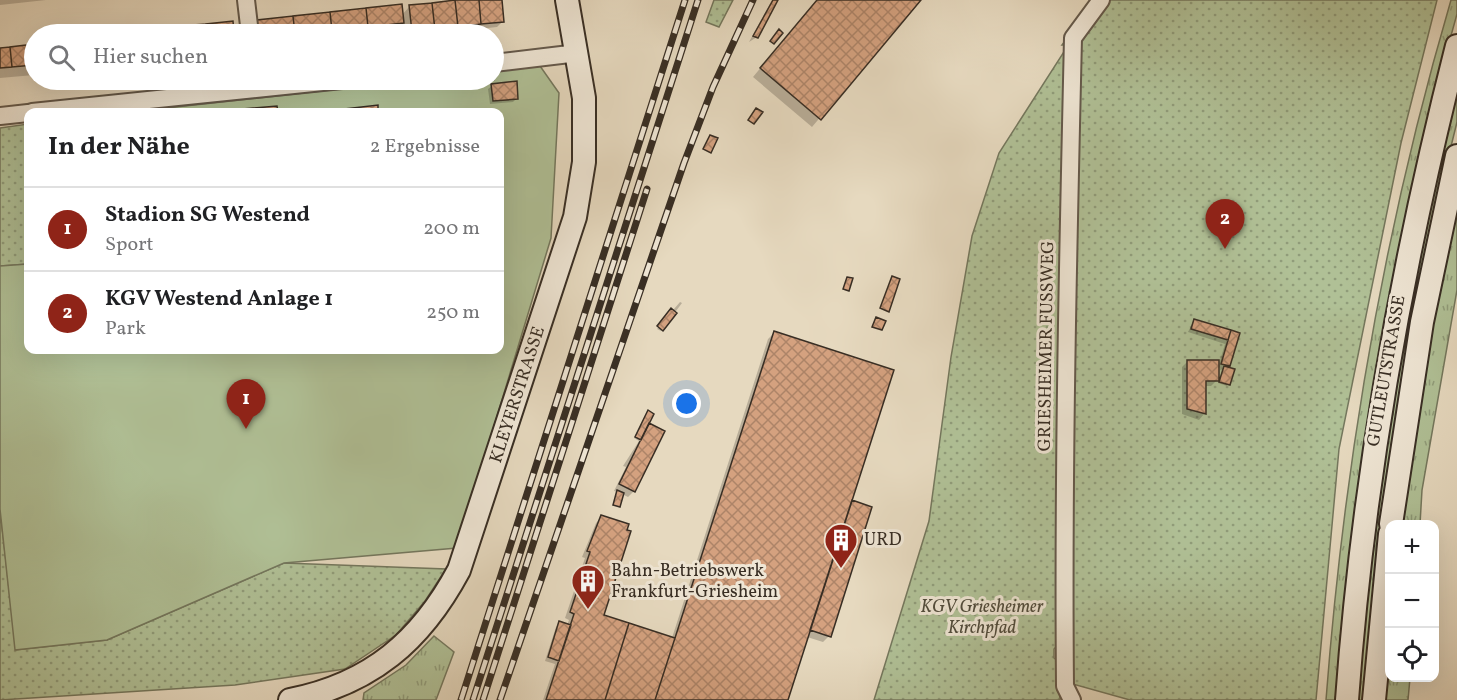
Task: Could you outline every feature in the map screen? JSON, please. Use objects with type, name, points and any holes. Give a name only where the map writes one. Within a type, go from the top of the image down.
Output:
[{"type":"main road","name":"KLEYERSTRASSE","points":[[290,700],[322,694],[346,683],[396,652],[433,614],[459,570],[575,217],[584,162],[584,98],[567,0]]},
{"type":"main road","name":"GUTLEUTSTRASSE","points":[[1347,700],[1366,501],[1384,381],[1406,259],[1457,46]]},
{"type":"main road","name":"GUTLEUTSTRASSE","points":[[1392,520],[1422,322],[1457,156]]},
{"type":"main road","points":[[1374,700],[1385,574]]},
{"type":"street","points":[[246,0],[249,24]]},
{"type":"street","name":"GRIESHEIMER FUSSWEG","points":[[1072,700],[1065,686],[1064,574],[1065,366],[1073,38],[1101,0]]},
{"type":"street","points":[[504,62],[578,53]]},
{"type":"street","points":[[69,108],[209,90]]},
{"type":"street","points":[[0,116],[24,114]]},
{"type":"green space","points":[[714,0],[733,0],[719,27],[706,22]]},
{"type":"green space","points":[[1096,0],[1437,0],[1401,143],[1339,449],[1316,700],[1130,700],[1069,683],[1078,45],[1062,45]]},
{"type":"green space","points":[[1451,0],[1457,0],[1457,14],[1434,97],[1338,700],[1326,700],[1344,523],[1370,347],[1406,172]]},
{"type":"green space","name":"KGV Griesheimer Kirchpfad","points":[[1067,47],[1060,643],[1054,649],[1054,658],[1060,663],[1060,700],[874,700],[929,521],[951,357],[972,236],[999,153]]},
{"type":"green space","points":[[540,66],[559,93],[551,238],[457,548],[284,563],[107,640],[15,650],[0,509],[0,266],[24,264],[24,354],[504,354],[504,108],[166,108],[331,90],[504,90],[504,70]]},
{"type":"green space","points":[[1457,79],[1457,122],[1439,195],[1392,520],[1385,520],[1385,569],[1366,700],[1355,700],[1385,428]]},
{"type":"green space","points":[[24,125],[24,264],[0,266],[0,128]]},
{"type":"green space","points":[[1457,184],[1457,290],[1422,490],[1420,520],[1399,520]]},
{"type":"green space","points":[[0,509],[16,650],[107,640],[284,563],[446,569],[425,601],[396,635],[345,669],[235,685],[0,700]]},
{"type":"green space","points":[[434,636],[454,652],[436,700],[363,700],[364,693],[406,665]]},
{"type":"green space","points":[[1385,668],[1385,682],[1410,682],[1408,700],[1383,700]]},
{"type":"building","points":[[455,0],[479,0],[481,24],[458,24]]},
{"type":"building","points":[[455,0],[458,24],[434,24],[432,3]]},
{"type":"building","points":[[479,0],[502,0],[504,22],[481,24]]},
{"type":"building","points":[[773,0],[778,0],[758,38],[753,36]]},
{"type":"building","points":[[817,0],[921,0],[821,120],[760,68]]},
{"type":"building","points":[[432,3],[434,24],[411,24],[409,5]]},
{"type":"building","points":[[402,4],[404,23],[368,24],[366,8]]},
{"type":"building","points":[[366,8],[368,24],[331,24],[330,12]]},
{"type":"building","points":[[330,12],[331,24],[294,24],[293,16]]},
{"type":"building","points":[[293,16],[294,24],[257,24],[257,20]]},
{"type":"building","points":[[233,21],[233,24],[206,24]]},
{"type":"building","points":[[779,29],[783,33],[774,44],[770,41]]},
{"type":"building","points":[[24,45],[24,66],[12,67],[10,47]]},
{"type":"building","points":[[10,47],[12,67],[0,68],[0,48]]},
{"type":"building","points":[[517,81],[518,99],[493,101],[492,90],[504,90],[504,82]]},
{"type":"building","points":[[378,105],[378,108],[353,108]]},
{"type":"building","points":[[277,106],[277,108],[254,108]]},
{"type":"building","points":[[756,108],[763,112],[754,124],[748,120]]},
{"type":"building","points":[[710,135],[718,138],[711,153],[703,149]]},
{"type":"building","points":[[892,276],[900,279],[889,312],[880,308]]},
{"type":"building","points":[[847,277],[853,278],[849,291],[843,289]]},
{"type":"building","points":[[671,308],[677,313],[663,331],[657,326]]},
{"type":"building","points":[[876,317],[886,321],[882,330],[872,327]]},
{"type":"building","points":[[1194,319],[1231,330],[1228,340],[1191,329]]},
{"type":"building","points":[[1231,330],[1240,333],[1230,366],[1221,364]]},
{"type":"building","points":[[774,331],[894,370],[788,700],[655,700]]},
{"type":"building","points":[[1187,360],[1219,360],[1219,381],[1206,381],[1206,414],[1187,409]]},
{"type":"building","points":[[1224,366],[1235,369],[1230,385],[1219,382]]},
{"type":"building","points":[[648,410],[654,414],[641,440],[635,437]]},
{"type":"building","points":[[649,423],[665,431],[635,492],[619,484]]},
{"type":"building","points":[[617,490],[624,493],[620,507],[613,505]]},
{"type":"building","name":"URD","points":[[852,500],[872,507],[831,637],[810,630]]},
{"type":"building","name":"Bahn-Betriebswerk Frankfurt-Griesheim","points":[[601,515],[629,524],[627,530],[631,531],[604,615],[629,623],[605,700],[546,700],[574,614],[570,612],[590,552],[587,551]]},
{"type":"building","points":[[559,621],[571,625],[559,661],[548,657]]},
{"type":"building","points":[[629,623],[675,638],[655,700],[605,700]]},
{"type":"railway","points":[[461,700],[685,0]]},
{"type":"railway","points":[[473,700],[698,0]]},
{"type":"railway","points":[[500,700],[684,163],[713,87],[753,0]]},
{"type":"railway","points":[[483,700],[647,189]]},
{"type":"place","name":"KGV Westend Anlage 1","points":[[1225,249]]},
{"type":"place","name":"Stadion SG Westend","points":[[246,429]]},
{"type":"place","name":"URD","points":[[841,569]]},
{"type":"place","name":"Bahn-Betriebswerk Frankfurt-Griesheim","points":[[588,610]]}]
